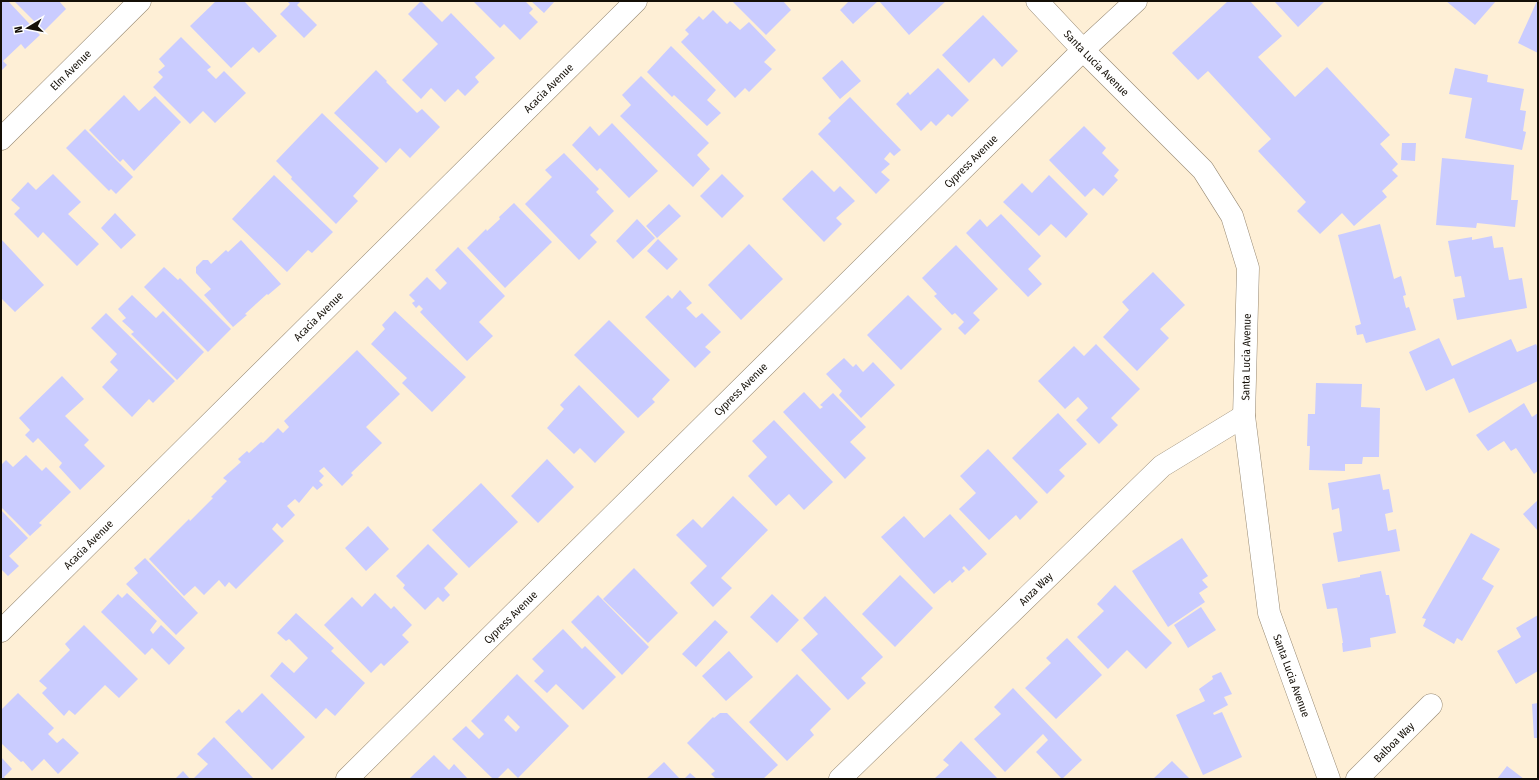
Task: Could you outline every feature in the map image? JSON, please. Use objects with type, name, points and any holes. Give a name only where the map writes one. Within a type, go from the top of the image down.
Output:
[{"type":"street","name":"Elm Avenue","points":[[1,139],[140,1]]},
{"type":"street","name":"Acacia Avenue","points":[[1,631],[636,1]]},
{"type":"street","name":"Santa Lucia Avenue","points":[[1037,1],[1083,50],[1203,170],[1232,216],[1248,268],[1244,416],[1269,613],[1329,779]]},
{"type":"street","name":"Cypress Avenue","points":[[347,779],[1083,50],[1136,1]]},
{"type":"street","name":"Anza Way","points":[[840,779],[1162,466],[1244,416]]},
{"type":"street","name":"Balboa Way","points":[[1357,779],[1431,705]]},
{"type":"building","points":[[1,1],[8,1],[40,35],[25,49],[21,44],[3,61],[7,65],[1,71]]},
{"type":"building","points":[[14,1],[59,1],[66,9],[44,31]]},
{"type":"building","points":[[216,1],[244,1],[277,36],[259,53],[253,47],[231,68],[190,26]]},
{"type":"building","points":[[287,1],[301,1],[297,5],[317,25],[304,38],[280,14],[290,4]]},
{"type":"building","points":[[421,1],[442,22],[451,13],[495,58],[475,77],[479,82],[465,96],[458,89],[445,102],[431,88],[421,99],[402,80],[438,44],[408,14]]},
{"type":"building","points":[[473,1],[525,1],[533,9],[529,13],[538,22],[520,40],[504,24],[500,28]]},
{"type":"building","points":[[531,1],[555,1],[544,13]]},
{"type":"building","points":[[732,1],[783,1],[791,10],[766,35]]},
{"type":"building","points":[[849,1],[878,1],[853,24],[840,10]]},
{"type":"building","points":[[879,1],[946,1],[909,35]]},
{"type":"building","points":[[1228,1],[1250,1],[1282,36],[1258,57],[1295,97],[1327,67],[1390,135],[1380,144],[1398,164],[1392,170],[1398,176],[1382,191],[1387,197],[1354,226],[1342,213],[1320,234],[1297,211],[1306,202],[1258,151],[1271,139],[1208,71],[1198,80],[1172,53]]},
{"type":"building","points":[[1274,1],[1325,1],[1298,27]]},
{"type":"building","points":[[1446,1],[1496,1],[1475,25]]},
{"type":"building","points":[[1538,1],[1538,53],[1518,43]]},
{"type":"building","points":[[713,10],[727,24],[730,21],[740,30],[749,22],[776,50],[764,62],[772,69],[749,92],[745,88],[735,98],[681,42],[689,34],[685,30],[699,16],[703,20]]},
{"type":"building","points":[[983,15],[1018,51],[1002,67],[994,58],[969,83],[942,55]]},
{"type":"building","points":[[181,37],[211,67],[207,70],[216,79],[224,71],[246,93],[215,123],[203,111],[190,124],[153,87],[163,77],[158,72],[165,66],[159,59]]},
{"type":"building","points":[[671,46],[716,90],[707,100],[721,113],[707,126],[674,95],[672,97],[647,72]]},
{"type":"building","points":[[842,60],[861,81],[840,99],[822,78]]},
{"type":"building","points":[[938,68],[969,100],[952,117],[948,114],[936,126],[931,121],[921,131],[896,104],[908,92],[910,95]]},
{"type":"building","points":[[1455,68],[1488,75],[1487,82],[1524,89],[1520,110],[1526,111],[1523,131],[1526,132],[1522,150],[1465,138],[1472,98],[1449,94]]},
{"type":"building","points":[[376,70],[417,113],[422,109],[440,127],[410,158],[400,148],[386,163],[334,113]]},
{"type":"building","points":[[641,76],[709,143],[697,155],[710,169],[693,187],[620,116],[631,105],[622,95]]},
{"type":"building","points":[[124,95],[139,111],[155,96],[181,122],[134,171],[123,159],[120,162],[89,130]]},
{"type":"building","points":[[850,97],[901,150],[894,156],[890,152],[884,159],[890,164],[881,172],[890,180],[876,194],[818,134],[831,121],[828,118]]},
{"type":"building","points":[[322,113],[379,168],[353,196],[358,201],[336,224],[291,179],[292,177],[276,161]]},
{"type":"building","points":[[612,123],[658,171],[629,198],[600,168],[597,171],[572,145],[590,126],[599,136]]},
{"type":"building","points":[[1084,126],[1106,148],[1102,153],[1119,170],[1114,176],[1118,180],[1103,196],[1094,188],[1085,197],[1049,160]]},
{"type":"building","points":[[85,129],[133,177],[116,194],[111,189],[109,191],[66,148]]},
{"type":"building","points":[[1402,143],[1416,143],[1415,161],[1401,160]]},
{"type":"building","points":[[564,153],[599,189],[596,192],[614,211],[590,235],[597,242],[579,260],[525,204],[552,177],[545,170]]},
{"type":"building","points":[[1442,158],[1514,165],[1511,200],[1518,200],[1515,227],[1477,223],[1476,228],[1436,225]]},
{"type":"building","points":[[812,170],[834,192],[840,186],[855,201],[836,218],[842,224],[824,242],[782,199]]},
{"type":"building","points":[[53,174],[81,202],[68,214],[99,244],[77,266],[43,232],[38,238],[14,214],[20,208],[11,200],[28,182],[36,190]]},
{"type":"building","points":[[722,174],[744,196],[722,218],[700,196]]},
{"type":"building","points":[[274,175],[333,232],[312,253],[308,250],[287,272],[232,219]]},
{"type":"building","points":[[1049,175],[1088,214],[1066,238],[1051,224],[1039,236],[1003,202],[1022,183],[1032,193]]},
{"type":"building","points":[[514,203],[552,242],[505,288],[467,248],[486,229],[487,231],[500,219],[499,217]]},
{"type":"building","points":[[669,204],[681,216],[657,238],[646,226]]},
{"type":"building","points":[[115,213],[136,235],[121,249],[101,228]]},
{"type":"building","points":[[1001,214],[1041,256],[1028,269],[1042,284],[1028,297],[966,233],[980,219],[987,227]]},
{"type":"building","points":[[637,219],[655,238],[633,259],[616,241]]},
{"type":"building","points":[[1380,224],[1394,279],[1401,276],[1406,295],[1403,296],[1406,308],[1409,307],[1416,330],[1366,343],[1363,334],[1357,335],[1355,326],[1361,324],[1338,235]]},
{"type":"building","points":[[1492,236],[1494,248],[1503,247],[1509,280],[1522,278],[1527,308],[1457,320],[1453,299],[1465,297],[1461,276],[1455,277],[1448,241],[1472,237],[1472,240]]},
{"type":"building","points":[[1,239],[44,285],[15,312],[1,298]]},
{"type":"building","points":[[658,239],[678,259],[667,270],[647,251]]},
{"type":"building","points":[[241,240],[281,284],[268,295],[267,294],[233,327],[204,295],[211,289],[196,273],[196,267],[203,260],[208,260],[211,264],[226,250],[228,252]]},
{"type":"building","points":[[749,244],[783,279],[741,320],[708,285]]},
{"type":"building","points":[[956,245],[998,289],[973,313],[980,320],[965,335],[958,328],[964,322],[955,313],[952,315],[934,296],[937,294],[922,278]]},
{"type":"building","points":[[458,247],[505,296],[479,322],[493,336],[467,361],[420,312],[423,309],[419,305],[416,308],[412,303],[415,301],[409,295],[427,277],[440,290],[447,283],[435,270]]},
{"type":"building","points":[[164,267],[178,280],[180,278],[231,329],[208,352],[144,287]]},
{"type":"building","points":[[1153,272],[1185,305],[1160,329],[1169,338],[1137,371],[1103,337],[1129,310],[1122,302]]},
{"type":"building","points":[[680,290],[692,303],[686,308],[696,318],[702,313],[721,332],[705,347],[711,352],[695,368],[645,317],[668,295],[672,299]]},
{"type":"building","points":[[132,295],[156,318],[163,311],[204,352],[177,380],[131,334],[134,332],[122,321],[126,318],[118,309]]},
{"type":"building","points":[[908,295],[942,329],[901,370],[867,335]]},
{"type":"building","points":[[395,311],[466,377],[432,412],[402,383],[407,378],[371,344],[385,329],[382,325]]},
{"type":"building","points":[[106,313],[175,381],[153,403],[149,399],[132,417],[102,387],[118,370],[110,362],[117,354],[91,328]]},
{"type":"building","points":[[609,320],[670,380],[652,399],[655,402],[638,418],[574,355]]},
{"type":"building","points":[[1439,338],[1452,366],[1511,339],[1517,352],[1536,344],[1538,348],[1538,381],[1469,413],[1454,378],[1426,391],[1409,352]]},
{"type":"building","points":[[1096,344],[1140,389],[1111,418],[1118,425],[1099,444],[1076,420],[1088,408],[1078,397],[1065,409],[1038,381],[1074,346],[1084,356]]},
{"type":"building","points":[[357,350],[400,394],[366,427],[382,443],[351,473],[353,475],[342,486],[324,467],[319,471],[324,476],[319,481],[323,485],[317,490],[313,486],[299,503],[295,499],[287,506],[295,515],[282,528],[277,523],[272,529],[284,541],[236,589],[229,582],[225,587],[219,580],[204,595],[195,586],[184,596],[149,559],[189,519],[190,521],[213,498],[211,497],[227,481],[223,478],[241,462],[238,459],[247,451],[249,453],[261,442],[263,443],[278,428],[283,433],[289,427],[284,421]]},
{"type":"building","points":[[844,358],[853,367],[856,364],[863,372],[873,362],[895,385],[861,418],[839,395],[842,391],[826,374]]},
{"type":"building","points":[[62,376],[84,399],[65,416],[89,440],[84,445],[105,466],[80,490],[59,467],[62,463],[38,438],[33,443],[25,435],[30,430],[19,418]]},
{"type":"building","points":[[1316,383],[1362,384],[1361,407],[1380,408],[1379,457],[1363,457],[1362,464],[1345,464],[1345,471],[1309,470],[1310,446],[1307,446],[1308,414],[1315,414]]},
{"type":"building","points":[[579,385],[625,432],[595,463],[580,448],[574,454],[547,428],[564,409],[560,405]]},
{"type":"building","points":[[804,392],[820,409],[823,407],[820,405],[833,393],[866,427],[850,442],[866,458],[845,479],[783,412]]},
{"type":"building","points":[[1524,403],[1532,417],[1538,413],[1538,471],[1534,474],[1516,448],[1511,451],[1504,441],[1488,451],[1476,435]]},
{"type":"building","points":[[1058,413],[1087,444],[1059,470],[1065,476],[1047,494],[1012,458]]},
{"type":"building","points":[[774,420],[833,482],[804,510],[789,494],[776,506],[748,476],[767,457],[752,441]]},
{"type":"building","points":[[988,449],[1038,502],[1020,520],[1016,515],[989,540],[959,509],[976,493],[960,476]]},
{"type":"building","points":[[26,455],[42,471],[46,467],[71,492],[39,523],[42,525],[30,536],[1,507],[1,465],[6,460],[13,467]]},
{"type":"building","points":[[547,459],[574,487],[538,523],[511,496]]},
{"type":"building","points":[[1380,474],[1383,490],[1389,489],[1393,512],[1385,514],[1388,531],[1396,529],[1400,551],[1338,562],[1333,533],[1342,531],[1339,508],[1332,510],[1328,483]]},
{"type":"building","points":[[481,483],[518,522],[469,568],[432,530]]},
{"type":"building","points":[[733,496],[768,530],[721,578],[732,588],[713,607],[690,583],[707,566],[676,535],[693,519],[702,528]]},
{"type":"building","points":[[1538,500],[1538,531],[1523,514]]},
{"type":"building","points":[[1,510],[28,538],[9,556],[19,566],[8,576],[1,569]]},
{"type":"building","points":[[950,514],[987,554],[969,571],[964,566],[962,568],[965,571],[952,583],[950,580],[934,594],[881,537],[904,516],[924,538]]},
{"type":"building","points":[[368,526],[389,549],[366,571],[345,548]]},
{"type":"building","points":[[1471,533],[1500,549],[1482,579],[1494,586],[1462,641],[1457,638],[1454,644],[1423,626],[1426,619],[1422,618]]},
{"type":"building","points":[[1182,538],[1208,576],[1202,580],[1208,587],[1199,593],[1205,602],[1168,627],[1132,571]]},
{"type":"building","points":[[428,544],[458,574],[444,588],[450,595],[443,602],[438,597],[425,610],[403,588],[405,585],[396,576]]},
{"type":"building","points":[[145,558],[198,613],[176,635],[126,584],[138,573],[134,568]]},
{"type":"building","points":[[634,568],[678,613],[648,643],[603,599]]},
{"type":"building","points":[[1381,571],[1386,595],[1389,595],[1396,633],[1370,638],[1371,647],[1343,652],[1343,643],[1337,608],[1327,609],[1322,584],[1360,577],[1360,575]]},
{"type":"building","points":[[900,575],[933,608],[895,647],[862,614]]},
{"type":"building","points":[[1115,585],[1172,643],[1146,669],[1127,650],[1108,669],[1077,637],[1104,611],[1097,604]]},
{"type":"building","points":[[127,593],[157,621],[150,630],[153,634],[161,625],[185,648],[169,665],[152,648],[145,655],[101,612],[118,594],[122,598]]},
{"type":"building","points":[[375,593],[391,609],[394,606],[412,625],[402,635],[409,642],[384,666],[381,663],[371,673],[324,625],[352,597],[362,607]]},
{"type":"building","points":[[772,594],[799,620],[777,643],[750,617]]},
{"type":"building","points":[[598,595],[649,647],[622,675],[571,622]]},
{"type":"building","points":[[825,596],[883,657],[861,678],[866,683],[848,700],[801,650],[818,634],[803,618]]},
{"type":"building","points":[[1201,607],[1216,630],[1188,648],[1174,625]]},
{"type":"building","points":[[296,613],[334,648],[331,651],[365,683],[335,716],[326,708],[316,719],[270,676],[282,662],[294,673],[308,658],[289,639],[286,641],[277,633]]},
{"type":"building","points":[[1538,615],[1538,671],[1516,684],[1497,651],[1521,637],[1516,628]]},
{"type":"building","points":[[715,620],[728,632],[696,667],[682,654]]},
{"type":"building","points":[[84,625],[138,679],[119,698],[105,685],[75,715],[69,710],[64,716],[42,693],[47,688],[39,681],[70,650],[65,644]]},
{"type":"building","points":[[563,629],[582,649],[585,646],[616,677],[583,710],[556,684],[547,693],[534,681],[544,671],[532,659]]},
{"type":"building","points":[[1067,638],[1102,675],[1056,719],[1025,688],[1051,663],[1046,658]]},
{"type":"building","points":[[729,651],[753,677],[726,701],[702,676]]},
{"type":"building","points":[[1221,672],[1232,694],[1224,697],[1228,705],[1213,713],[1214,715],[1222,712],[1242,757],[1203,775],[1176,715],[1205,701],[1199,689],[1213,679],[1212,676]]},
{"type":"building","points":[[517,674],[569,726],[518,778],[508,768],[497,779],[493,779],[452,739],[466,726],[479,739],[484,734],[471,721]],"holes":[[[508,715],[520,727],[516,732],[504,720]]]},
{"type":"building","points":[[797,674],[831,709],[810,730],[814,735],[787,761],[749,722]]},
{"type":"building","points":[[1013,688],[1082,760],[1062,779],[1036,752],[1048,740],[1043,734],[1005,772],[974,739],[1001,714],[994,707]]},
{"type":"building","points":[[18,693],[54,728],[48,734],[57,743],[63,738],[79,753],[58,774],[44,759],[32,771],[23,761],[21,762],[1,743],[1,710]]},
{"type":"building","points":[[262,693],[305,737],[272,770],[225,722],[239,709],[242,713]]},
{"type":"building","points":[[1538,703],[1538,738],[1534,738],[1532,704]]},
{"type":"building","points":[[720,713],[727,713],[778,765],[763,779],[716,779],[711,774],[715,771],[687,743],[713,717],[714,718]]},
{"type":"building","points":[[214,737],[254,779],[193,779],[208,764],[197,754]]},
{"type":"building","points":[[961,741],[998,779],[934,779],[949,765],[943,760]]},
{"type":"building","points":[[434,755],[449,770],[454,764],[468,779],[409,779]]},
{"type":"building","points":[[1,757],[12,769],[4,777],[6,779],[1,779]]},
{"type":"building","points":[[1172,761],[1190,779],[1153,779]]},
{"type":"building","points":[[664,762],[680,779],[646,779]]},
{"type":"building","points":[[1507,766],[1524,779],[1497,779]]},
{"type":"building","points":[[183,771],[190,779],[175,779]]},
{"type":"building","points":[[690,773],[697,779],[684,779]]}]
